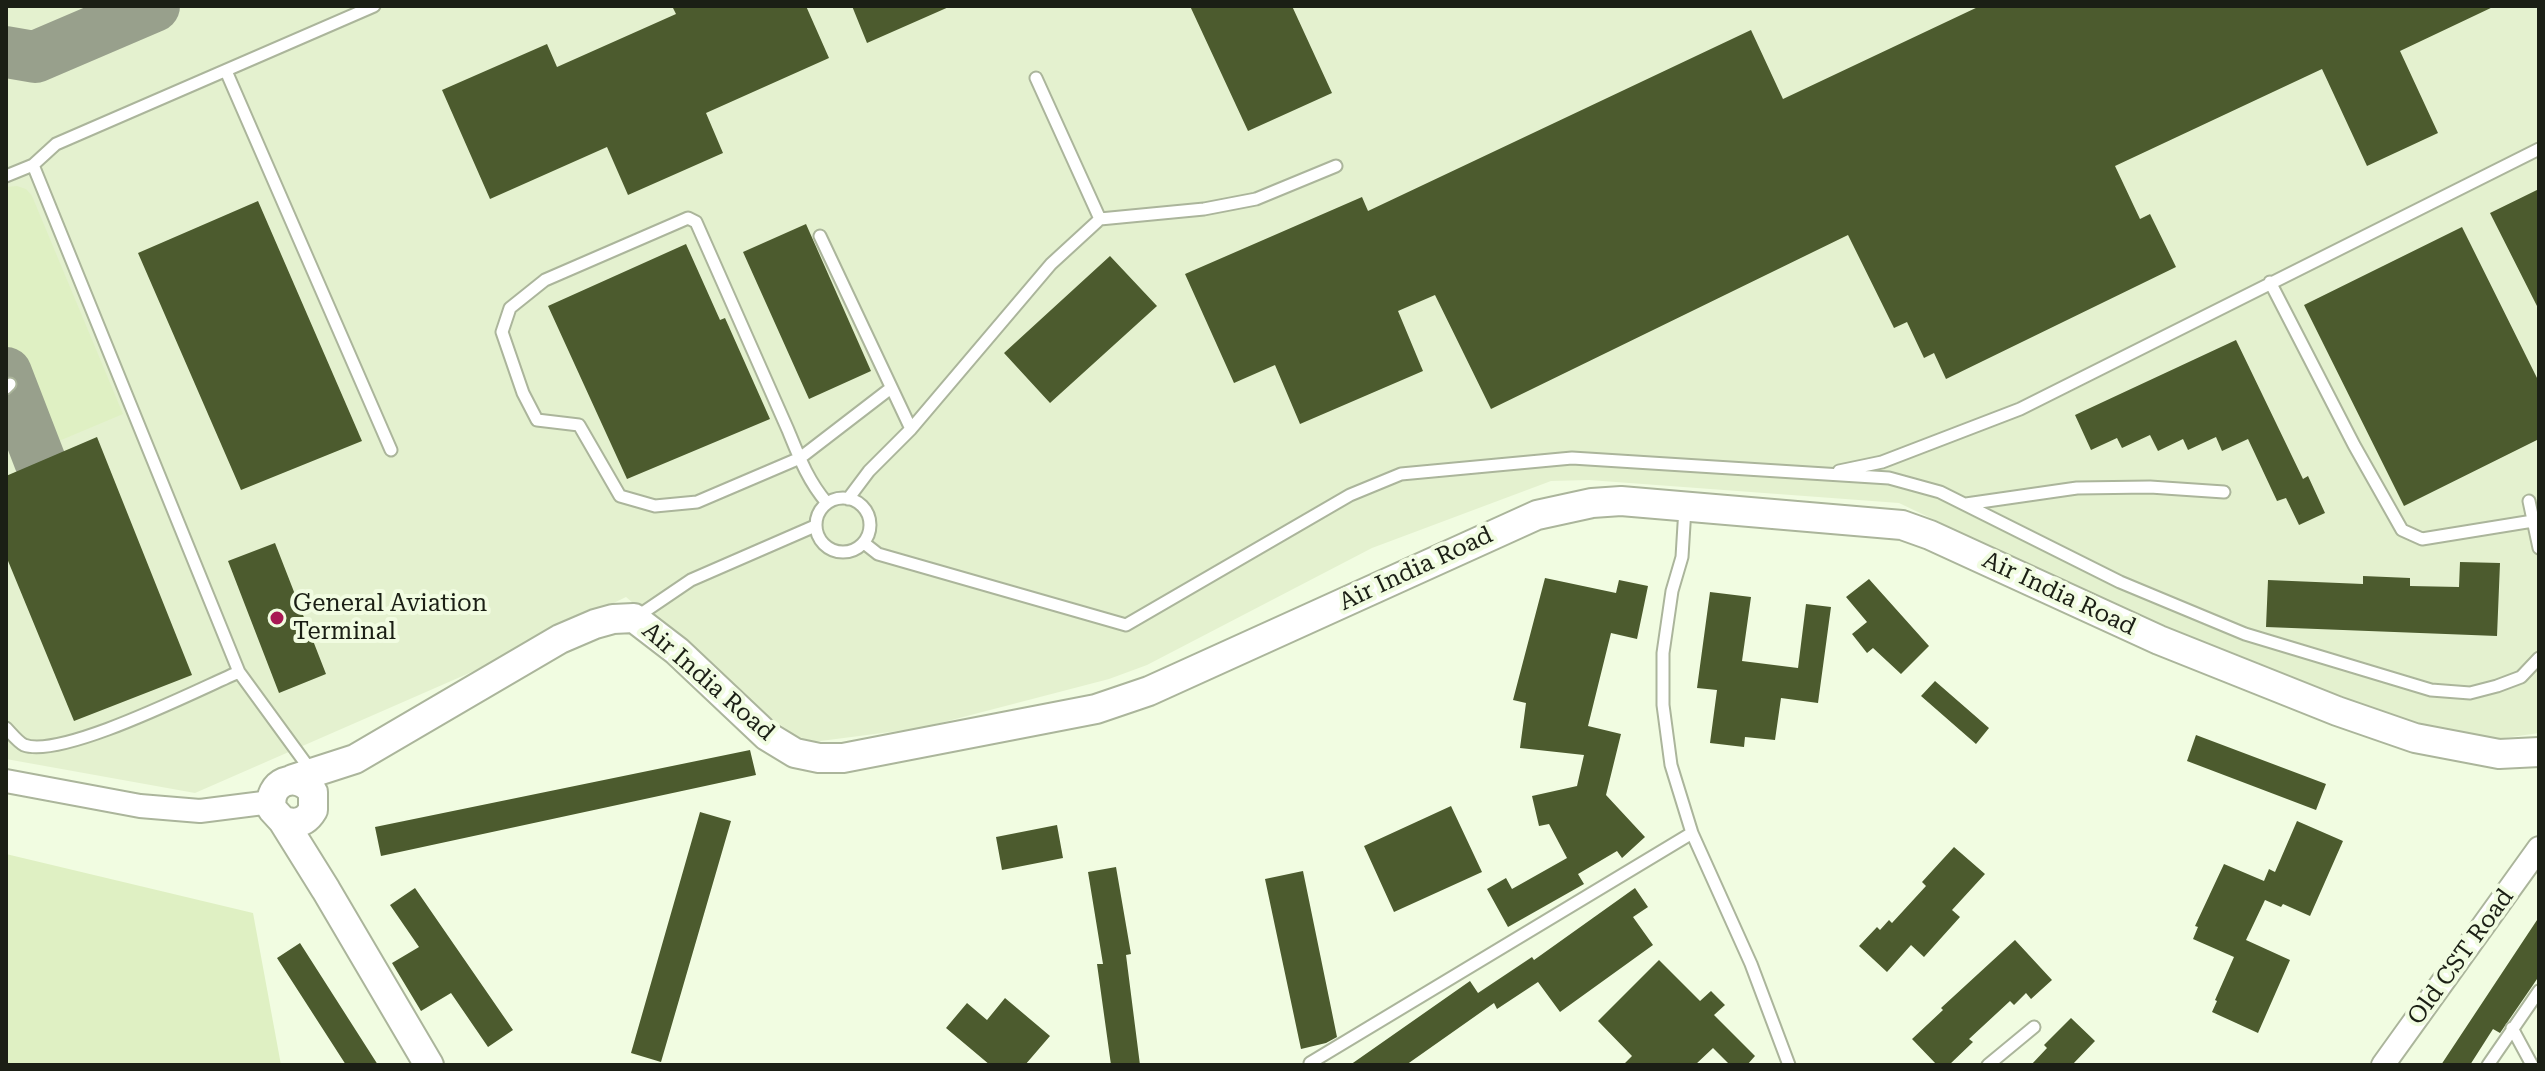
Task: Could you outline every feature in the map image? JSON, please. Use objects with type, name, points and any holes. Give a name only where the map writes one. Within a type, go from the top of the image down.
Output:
[{"type":"street","name":"Air India Road","points":[[355,759],[280,784],[275,789],[294,812],[355,759],[560,639],[613,619],[634,618],[677,651],[767,736],[795,753],[819,758],[843,758],[1096,709],[1149,691],[1537,515],[1592,503],[1621,501],[1902,525],[2159,640],[2337,711],[2415,738],[2499,754],[2539,752]]},
{"type":"street","points":[[6,781],[140,806],[200,811],[294,812],[326,890],[429,1065]]},
{"type":"street","name":"Old CST Road","points":[[2383,1065],[2539,848]]},
{"type":"lane","points":[[6,176],[33,165],[56,144],[374,6]]},
{"type":"lane","points":[[226,71],[391,450]]},
{"type":"lane","points":[[1036,78],[1100,219]]},
{"type":"lane","points":[[1823,474],[1882,462],[2020,409],[2539,149]]},
{"type":"lane","points":[[33,165],[239,672],[303,776]]},
{"type":"lane","points":[[848,499],[869,471],[911,429],[1051,264],[1100,219],[1204,209],[1256,199],[1336,166]]},
{"type":"lane","points":[[827,503],[811,485],[800,458],[696,222],[688,218],[545,280],[510,308],[502,332],[523,393],[537,420],[579,425],[620,496],[655,506],[697,502],[800,458],[891,388]]},
{"type":"lane","points":[[820,236],[911,429]]},
{"type":"lane","points":[[2270,282],[2354,445],[2402,530],[2422,539],[2533,521]]},
{"type":"lane","points":[[864,543],[878,554],[1126,625],[1350,495],[1401,474],[1572,458],[1889,478],[1940,492],[2120,582],[2245,634],[2431,690],[2470,693],[2497,686],[2521,677],[2539,658]]},
{"type":"lane","points":[[1966,504],[2077,488],[2150,487],[2224,492]]},
{"type":"lane","points":[[836,499],[848,499],[860,504],[869,516],[869,534],[864,543],[847,552],[833,551],[818,536],[815,526],[819,511],[836,499]]},
{"type":"lane","points":[[2529,501],[2539,548]]},
{"type":"lane","points":[[1685,508],[1682,557],[1672,591],[1663,653],[1663,705],[1671,765],[1692,833],[1751,964],[1789,1065]]},
{"type":"lane","points":[[634,618],[691,580],[815,526]]},
{"type":"lane","points":[[6,743],[51,747],[80,741],[239,672]]},
{"type":"lane","points":[[6,728],[23,745]]},
{"type":"lane","points":[[1310,1063],[1692,833]]},
{"type":"lane","points":[[2488,1065],[2539,991]]},
{"type":"lane","points":[[1988,1065],[2034,1027]]},
{"type":"lane","points":[[2512,1028],[2532,1065]]},
{"type":"shaded area","points":[[6,6],[2539,6],[2539,733],[2497,739],[2466,739],[2357,707],[2118,607],[1899,503],[1589,480],[1551,481],[1372,548],[1147,665],[1109,679],[921,728],[805,743],[751,703],[626,597],[474,671],[195,793],[6,759]]},
{"type":"shaded area","points":[[6,187],[26,189],[32,196],[123,414],[47,446],[6,341]]},
{"type":"shaded area","points":[[6,854],[253,913],[281,1065],[6,1065]]},
{"type":"building","points":[[672,6],[806,6],[829,58],[706,113],[723,153],[628,195],[607,147],[490,199],[442,90],[547,44],[557,67],[676,14]]},
{"type":"building","points":[[852,6],[951,6],[867,43]]},
{"type":"building","points":[[1190,6],[1292,6],[1332,93],[1248,131]]},
{"type":"building","points":[[1980,6],[2495,6],[2400,51],[2438,133],[2367,166],[2322,69],[2115,166],[2140,219],[2150,214],[2176,267],[1946,379],[1934,353],[1924,358],[1907,322],[1894,328],[1848,235],[1491,409],[1435,295],[1398,311],[1423,371],[1300,424],[1275,365],[1234,383],[1185,274],[1362,197],[1368,211],[1751,30],[1783,99]]},
{"type":"building","points":[[2539,189],[2539,310],[2490,213]]},
{"type":"building","points":[[258,201],[362,441],[241,490],[138,253]]},
{"type":"building","points":[[806,224],[871,371],[809,399],[743,252]]},
{"type":"building","points":[[2462,227],[2539,382],[2539,439],[2404,506],[2304,305]]},
{"type":"building","points":[[686,244],[720,320],[725,318],[770,419],[627,479],[548,306]]},
{"type":"building","points":[[1110,256],[1157,306],[1050,403],[1004,353]]},
{"type":"building","points":[[2236,340],[2303,479],[2308,476],[2325,513],[2299,525],[2286,498],[2277,501],[2248,439],[2222,451],[2216,437],[2188,450],[2183,439],[2158,451],[2150,435],[2122,448],[2117,438],[2091,450],[2075,415]]},
{"type":"building","points":[[97,437],[192,675],[74,721],[6,556],[6,476]]},
{"type":"building","name":"General Aviation Terminal","points":[[275,543],[326,674],[279,693],[228,561]]},
{"type":"building","points":[[2460,562],[2500,563],[2497,636],[2266,627],[2268,580],[2363,584],[2363,576],[2410,578],[2410,586],[2459,587]]},
{"type":"building","points":[[1545,578],[1616,593],[1619,580],[1648,586],[1637,639],[1611,633],[1588,726],[1621,734],[1606,795],[1645,837],[1622,858],[1617,851],[1578,874],[1584,884],[1508,927],[1487,889],[1506,878],[1512,889],[1567,858],[1549,824],[1539,826],[1532,796],[1577,786],[1584,755],[1520,748],[1526,703],[1513,700]]},
{"type":"building","points":[[1869,579],[1929,646],[1901,674],[1873,648],[1867,653],[1852,634],[1867,622],[1846,597]]},
{"type":"building","points":[[1710,592],[1751,597],[1742,661],[1798,668],[1806,604],[1831,607],[1818,703],[1781,698],[1775,740],[1745,737],[1744,747],[1710,743],[1717,690],[1697,688]]},
{"type":"building","points":[[1935,681],[1989,728],[1976,744],[1921,696]]},
{"type":"building","points":[[2196,735],[2326,784],[2316,810],[2187,761]]},
{"type":"building","points":[[750,750],[756,775],[381,856],[375,827]]},
{"type":"building","points":[[1451,806],[1482,872],[1394,912],[1364,846]]},
{"type":"building","points":[[700,812],[731,821],[661,1062],[631,1053]]},
{"type":"building","points":[[2297,821],[2343,841],[2310,916],[2265,900],[2246,940],[2290,960],[2258,1033],[2212,1012],[2234,957],[2193,939],[2198,927],[2195,926],[2224,864],[2264,881],[2269,869],[2275,872]]},
{"type":"building","points":[[1057,825],[1063,858],[1002,870],[996,837]]},
{"type":"building","points":[[1954,847],[1985,874],[1952,910],[1960,917],[1924,957],[1911,945],[1887,972],[1859,946],[1877,927],[1880,930],[1889,920],[1892,923],[1926,886],[1922,882]]},
{"type":"building","points":[[1116,867],[1131,954],[1126,955],[1140,1065],[1111,1065],[1097,964],[1103,964],[1088,872]]},
{"type":"building","points":[[1303,871],[1337,1037],[1301,1049],[1265,879]]},
{"type":"building","points":[[415,888],[513,1030],[488,1047],[451,993],[421,1011],[392,963],[419,947],[390,905]]},
{"type":"building","points":[[1635,888],[1648,907],[1633,917],[1653,945],[1560,1012],[1538,982],[1497,1009],[1494,1003],[1406,1065],[1350,1065],[1470,981],[1478,993],[1532,957],[1534,960]]},
{"type":"building","points":[[2539,917],[2539,976],[2500,1033],[2493,1029],[2470,1065],[2441,1065]]},
{"type":"building","points":[[2015,940],[2052,980],[2031,999],[2026,993],[2014,1005],[2010,1001],[1969,1039],[1973,1042],[1949,1065],[1937,1065],[1912,1039]]},
{"type":"building","points":[[300,943],[378,1065],[346,1065],[277,958]]},
{"type":"building","points":[[1659,960],[1700,1001],[1711,991],[1725,1005],[1714,1015],[1755,1056],[1747,1065],[1730,1065],[1713,1048],[1695,1065],[1623,1065],[1632,1056],[1598,1021]]},
{"type":"building","points":[[1005,998],[1050,1036],[1025,1065],[990,1065],[946,1028],[967,1003],[987,1020]]},
{"type":"building","points":[[2071,1018],[2095,1041],[2072,1065],[2031,1065],[2047,1048],[2044,1045]]},
{"type":"taxiway","points":[[6,52],[35,57],[154,6]]},
{"type":"taxiway","points":[[6,373],[40,461]]},
{"type":"place","name":"General Aviation Terminal","points":[[277,618]]}]
